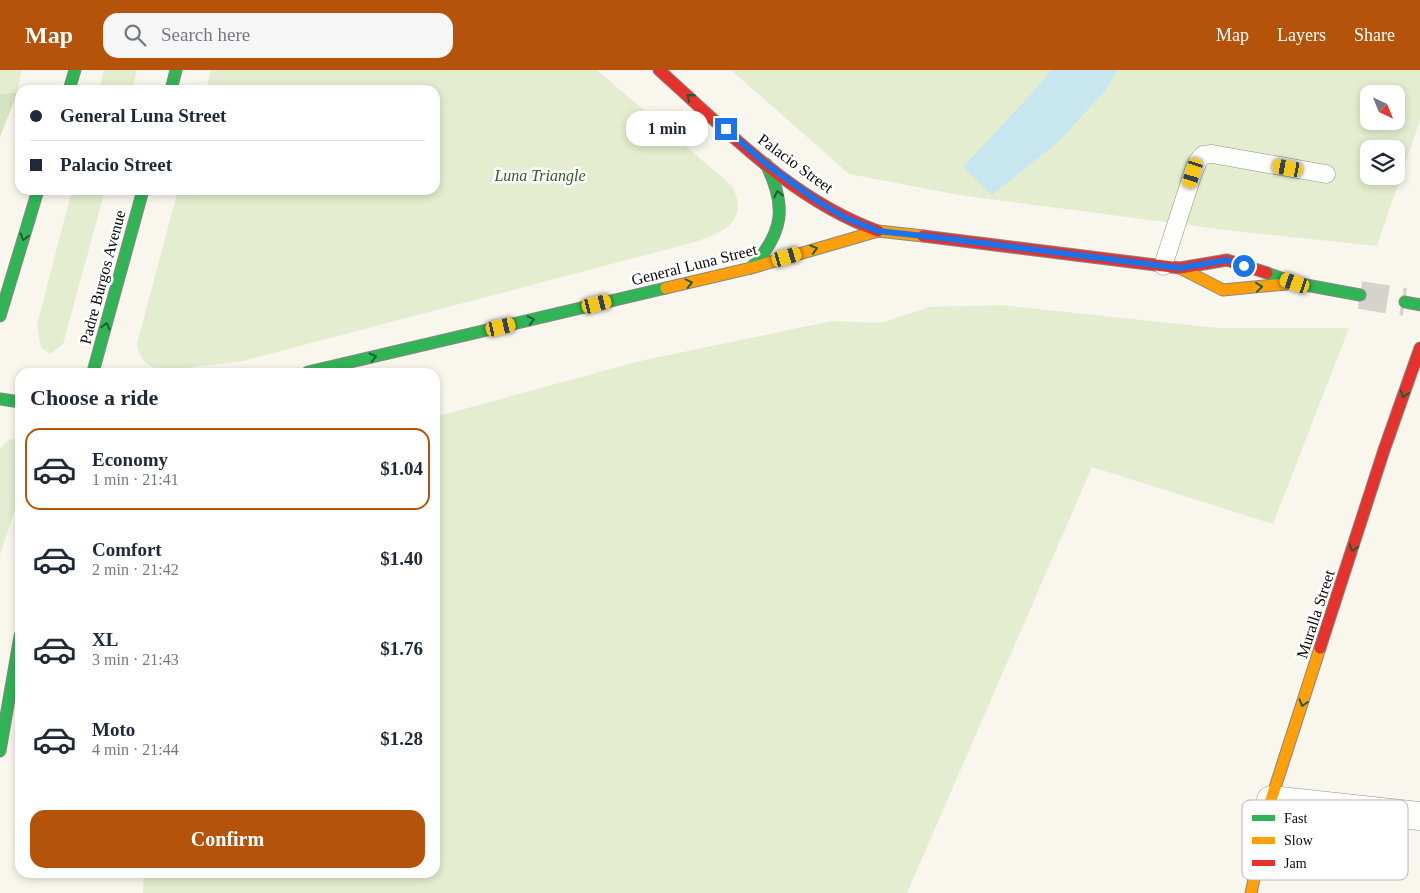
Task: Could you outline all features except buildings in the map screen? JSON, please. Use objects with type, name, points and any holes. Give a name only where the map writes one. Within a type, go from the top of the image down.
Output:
[{"type":"street","points":[[70,85],[75,70]]},
{"type":"street","points":[[172,85],[176,70]]},
{"type":"street","name":"Palacio Street","points":[[659,70],[766,164],[819,202],[846,218],[878,231]]},
{"type":"street","points":[[751,268],[763,257],[772,243],[778,227],[781,210],[774,178],[766,164]]},
{"type":"street","points":[[0,316],[36,195]]},
{"type":"street","name":"Padre Burgos Avenue","points":[[94,368],[142,195]]},
{"type":"street","name":"General Luna Street","points":[[325,368],[751,268],[878,231],[1180,268],[1227,260],[1295,283],[1360,295]]},
{"type":"street","name":"General Luna Street","points":[[1180,268],[1223,290],[1295,283]]},
{"type":"street","points":[[1405,302],[1420,304]]},
{"type":"street","name":"Muralla Street","points":[[1271,800],[1384,450],[1420,348]]},
{"type":"street","points":[[0,399],[15,401]]},
{"type":"street","points":[[0,751],[15,665]]},
{"type":"street","name":"Muralla Street","points":[[1251,893],[1254,880]]},
{"type":"lane","points":[[1162,266],[1193,173],[1203,155],[1212,154],[1326,174]]},
{"type":"green space","points":[[0,70],[22,70],[19,85],[15,85],[15,98],[0,137]]},
{"type":"green space","points":[[104,70],[137,70],[133,85],[100,85]]},
{"type":"green space","name":"Luna Triangle","points":[[211,70],[597,70],[732,186],[737,198],[738,208],[736,216],[724,229],[695,242],[243,361],[187,368],[152,367],[140,355],[137,344],[177,195],[440,195],[440,85],[207,85]]},
{"type":"green space","points":[[731,70],[1420,70],[1420,120],[1405,164],[1405,140],[1360,140],[1360,185],[1398,185],[1377,246],[1234,231],[959,195],[849,174]]},
{"type":"green space","points":[[15,93],[15,98],[0,137],[0,94]]},
{"type":"green space","points":[[71,195],[104,195],[63,344],[50,354],[41,348],[37,325]]},
{"type":"green space","points":[[1000,305],[1217,328],[1349,328],[1273,524],[1092,467],[907,893],[143,893],[144,878],[440,878],[440,416],[640,361],[832,321],[880,323],[930,307]]},
{"type":"green space","points":[[15,439],[15,509],[0,555],[0,449],[5,443]]},
{"type":"water","points":[[1051,70],[1118,70],[1104,92],[1058,142],[992,195],[963,167],[1036,89]]},
{"type":"tunnel","points":[[1360,295],[1405,302]]},
{"type":"traffic: fast","points":[[70,85],[75,70]]},
{"type":"traffic: fast","points":[[172,85],[176,70]]},
{"type":"traffic: fast","points":[[751,268],[770,243],[779,219],[777,193],[766,164]]},
{"type":"traffic: fast","points":[[0,316],[36,195]]},
{"type":"traffic: fast","points":[[94,368],[142,195]]},
{"type":"traffic: fast","points":[[1267,273],[1295,283],[1360,295]]},
{"type":"traffic: fast","points":[[325,368],[666,288]]},
{"type":"traffic: fast","points":[[1405,302],[1420,305]]},
{"type":"traffic: fast","points":[[0,399],[15,401]]},
{"type":"traffic: fast","points":[[0,751],[15,665]]},
{"type":"traffic: slow","points":[[666,288],[751,268],[878,231],[923,236]]},
{"type":"traffic: slow","points":[[1180,268],[1223,290],[1286,284]]},
{"type":"traffic: slow","points":[[1271,800],[1320,648]]},
{"type":"traffic: slow","points":[[1251,893],[1254,880]]},
{"type":"traffic: jam","points":[[659,70],[735,139],[789,182],[847,218],[878,231]]},
{"type":"traffic: jam","points":[[923,236],[1180,268],[1227,260],[1267,273]]},
{"type":"traffic: jam","points":[[1320,648],[1384,450],[1420,348]]},
{"type":"route","points":[[726,129],[766,164],[819,202],[846,218],[878,231],[1180,268],[1227,260],[1244,266]]}]
